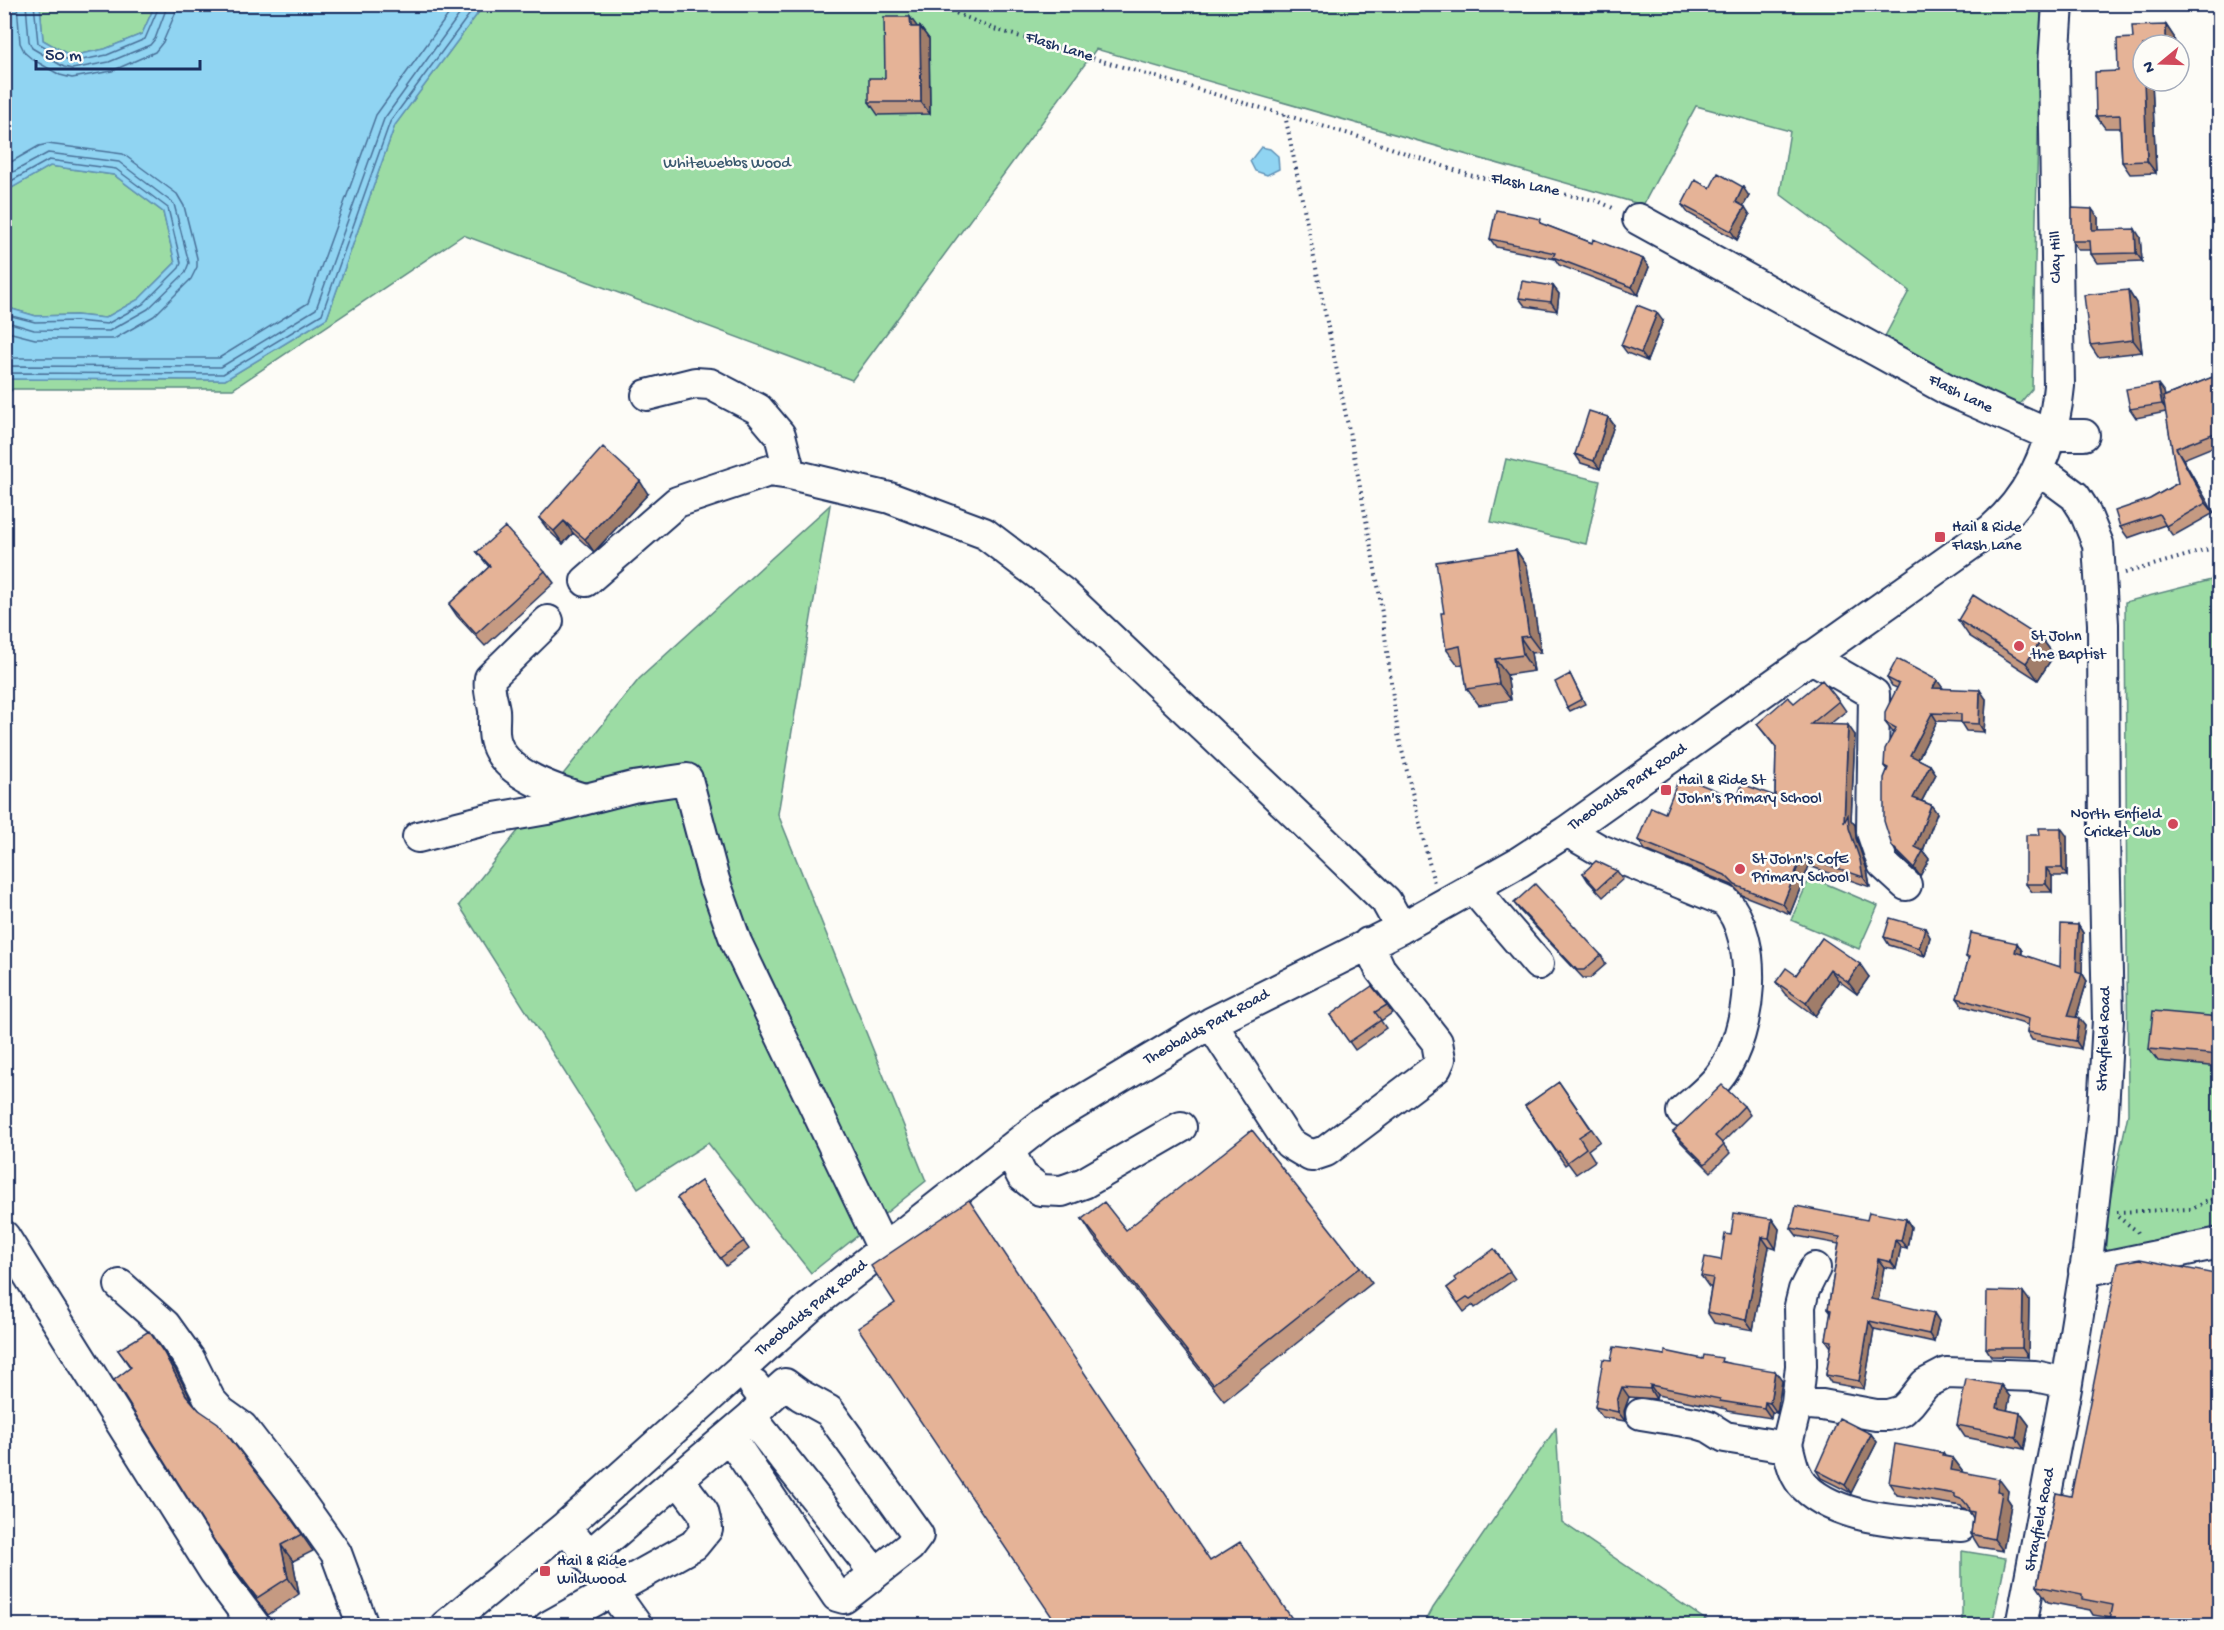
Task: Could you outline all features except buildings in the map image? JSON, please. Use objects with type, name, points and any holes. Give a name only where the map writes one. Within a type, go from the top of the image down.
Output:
[{"type":"street","name":"Clay Hill","points":[[2019,502],[2037,472],[2050,435],[2056,413],[2059,386],[2054,64],[2058,4]]},
{"type":"street","name":"Flash Lane","points":[[1638,219],[1950,391],[2050,435],[2084,435]]},
{"type":"street","points":[[647,395],[695,383],[710,384],[758,409],[780,435],[790,474]]},
{"type":"street","points":[[586,581],[677,502],[770,471],[890,498],[984,534],[1063,593],[1386,901],[1401,928]]},
{"type":"street","name":"Strayfield Road","points":[[2021,1626],[2067,1383],[2084,1271],[2102,1129],[2108,1020],[2102,581],[2098,544],[2084,510],[2075,496],[2052,479],[2037,472]]},
{"type":"street","name":"Theobalds Park Road","points":[[445,1626],[566,1526],[810,1306],[1041,1125],[1211,1023],[1401,928],[1519,862],[1567,831],[1991,530],[2019,502]]},
{"type":"street","points":[[548,621],[490,678],[488,687],[494,710],[493,730],[496,743],[509,764],[549,788],[584,799]]},
{"type":"street","points":[[1810,657],[1874,694],[1872,832],[1883,864],[1906,885]]},
{"type":"street","points":[[418,837],[489,819],[547,809],[633,788],[687,779],[714,880],[736,942],[883,1249]]},
{"type":"street","points":[[1567,831],[1598,849],[1725,901],[1734,910],[1746,944],[1748,966],[1747,998],[1735,1047],[1722,1074],[1682,1112]]},
{"type":"street","points":[[1473,888],[1538,964]]},
{"type":"street","points":[[1211,1023],[1289,1143],[1311,1156],[1326,1151],[1436,1068],[1440,1059],[1437,1042],[1380,969],[1368,943]]},
{"type":"street","points":[[1009,1150],[1022,1176],[1040,1190],[1062,1191],[1084,1183],[1181,1127]]},
{"type":"street","points":[[4,1236],[214,1571],[255,1626]]},
{"type":"street","points":[[2084,1271],[2220,1243]]},
{"type":"street","points":[[1815,1268],[1804,1290],[1800,1306],[1801,1366],[1797,1403],[1788,1444],[1796,1474],[1804,1486],[1850,1512],[1887,1520],[1961,1526]]},
{"type":"street","points":[[120,1285],[165,1325],[189,1360],[210,1400],[221,1412],[242,1427],[302,1504],[336,1553],[363,1626]]},
{"type":"street","points":[[742,1368],[759,1409],[875,1574]]},
{"type":"street","points":[[1797,1403],[1888,1415],[1902,1411],[1925,1384],[1946,1373],[2035,1376],[2067,1383]]},
{"type":"street","points":[[586,1557],[729,1436],[785,1384],[829,1411],[918,1535],[909,1546],[844,1598],[837,1596],[729,1436]]},
{"type":"street","points":[[1641,1414],[1696,1423],[1709,1427],[1725,1437],[1774,1445],[1788,1444]]},
{"type":"street","points":[[549,1626],[694,1545],[707,1529],[703,1512],[678,1479]]},
{"type":"street","points":[[566,1526],[637,1626]]},
{"type":"path","name":"Flash Lane","points":[[934,4],[994,28],[1356,136],[1469,175],[1598,201],[1638,219]]},
{"type":"path","points":[[1285,115],[1379,591],[1398,734],[1440,907]]},
{"type":"path","points":[[2102,581],[2220,546]]},
{"type":"path","points":[[2092,1212],[2192,1209],[2220,1195]]},
{"type":"green space","points":[[40,5],[155,5],[142,34],[105,49],[71,56],[43,40]]},
{"type":"green space","name":"Whitewebbs Wood","points":[[484,5],[2041,5],[2032,389],[2016,408],[1883,340],[1909,291],[1780,194],[1790,131],[1696,106],[1643,205],[1096,49],[852,380],[463,235],[233,389],[13,389],[5,396],[5,382],[11,379],[225,380],[327,318],[395,125]]},
{"type":"green space","points":[[50,166],[114,175],[163,212],[175,263],[139,299],[105,318],[76,315],[36,316],[5,307],[4,192]]},
{"type":"green space","points":[[1506,459],[1600,481],[1586,544],[1491,522]]},
{"type":"green space","points":[[830,505],[778,814],[926,1181],[811,1273],[708,1143],[638,1188],[459,905],[639,679]]},
{"type":"green space","name":"North Enfield Cricket Club","points":[[2219,578],[2219,1240],[2105,1258],[2109,1204],[2128,1114],[2125,602]]},
{"type":"green space","points":[[1810,877],[1878,906],[1859,949],[1791,920]]},
{"type":"green space","points":[[1556,1428],[1562,1522],[1713,1625],[1424,1625],[1433,1608]]},
{"type":"green space","points":[[1962,1551],[2006,1558],[1992,1625],[1962,1625]]},
{"type":"water","points":[[5,4],[40,5],[43,40],[71,56],[105,49],[142,34],[155,5],[484,5],[395,125],[327,318],[225,380],[11,379],[5,382],[5,307],[36,316],[76,315],[105,318],[139,299],[175,263],[163,212],[114,175],[50,166],[5,192]]},
{"type":"water","points":[[1261,147],[1270,149],[1278,156],[1279,169],[1267,175],[1255,171],[1250,161]]},
{"type":"place","name":"Hail & Ride Flash Lane","points":[[1940,537]]},
{"type":"place","name":"St John the Baptist","points":[[2019,646]]},
{"type":"place","name":"Hail & Ride St John's Primary School","points":[[1666,790]]},
{"type":"place","name":"North Enfield Cricket Club","points":[[2173,824]]},
{"type":"place","name":"St John's CofE Primary School","points":[[1740,869]]},
{"type":"place","name":"Hail & Ride Wildwood","points":[[545,1571]]}]
